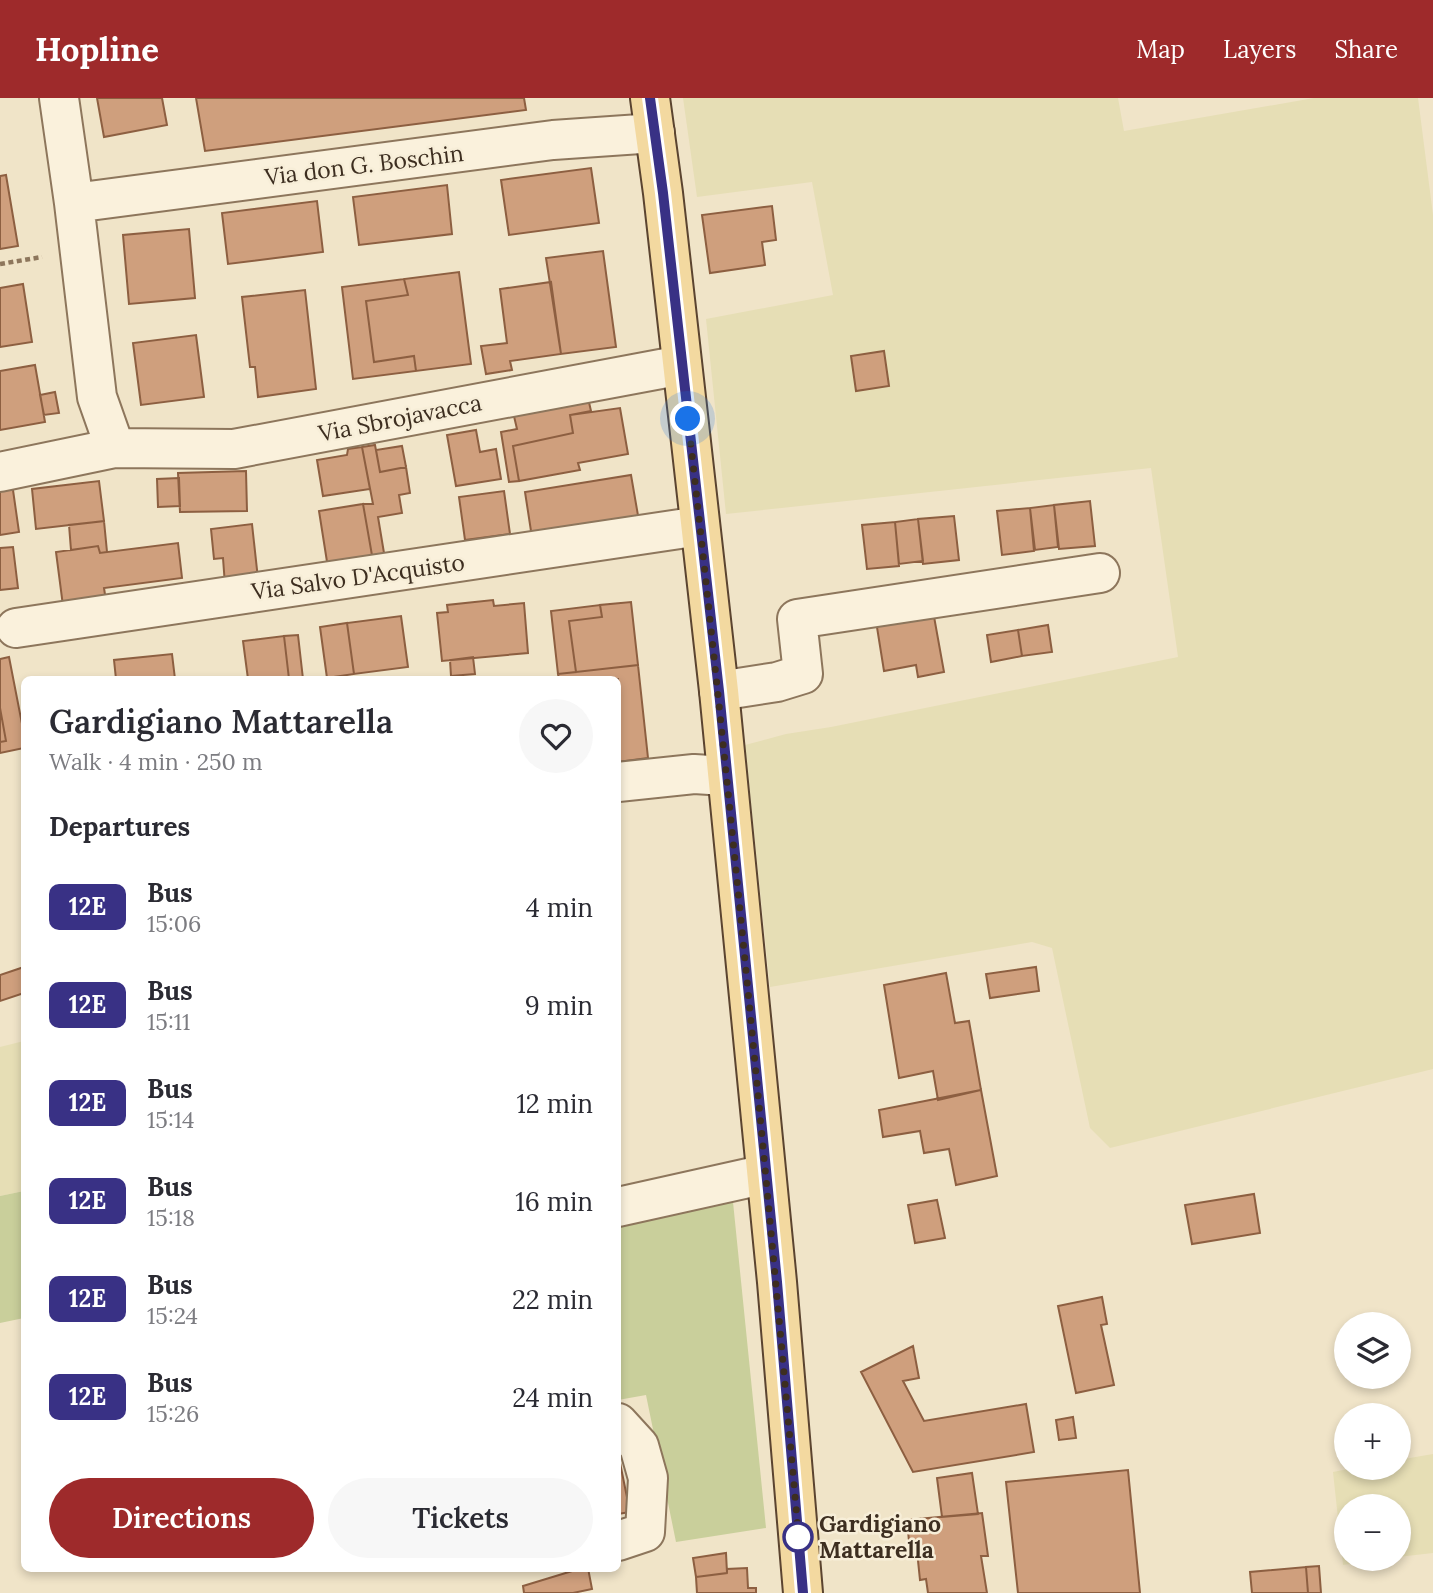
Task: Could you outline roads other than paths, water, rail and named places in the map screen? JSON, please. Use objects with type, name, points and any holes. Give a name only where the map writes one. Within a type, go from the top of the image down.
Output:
[{"type":"main road","points":[[652,115],[719,691],[803,1593]]},
{"type":"street","points":[[59,98],[97,397],[115,448]]},
{"type":"street","name":"Via don G. Boschin","points":[[74,203],[553,140],[652,115]]},
{"type":"street","name":"Via Sbrojavacca","points":[[0,472],[115,448],[234,449],[682,365]]},
{"type":"street","name":"Via Salvo D'Acquisto","points":[[16,628],[700,526]]},
{"type":"street","points":[[719,691],[777,682],[803,674],[797,619],[1100,573]]},
{"type":"street","points":[[621,782],[694,774],[726,776]]},
{"type":"street","points":[[621,1206],[765,1174]]},
{"type":"street","points":[[621,1426],[639,1446],[648,1478],[645,1532],[621,1540]]},
{"type":"place","name":"Gardigiano Mattarella","points":[[798,1537]]}]
